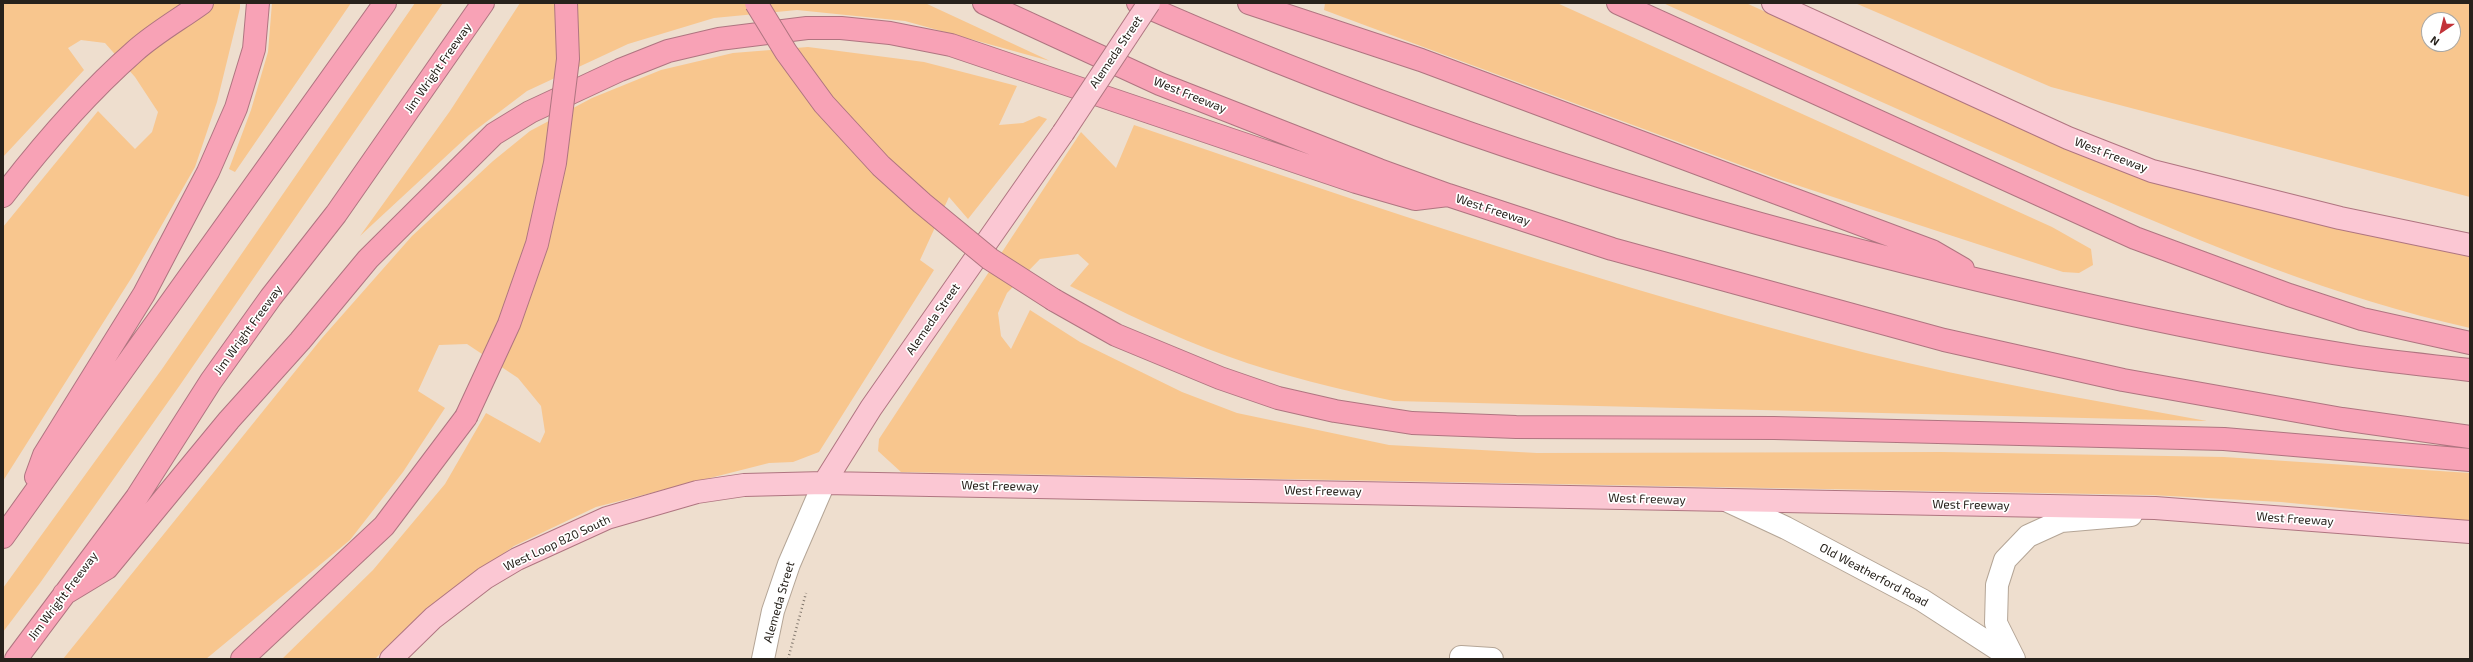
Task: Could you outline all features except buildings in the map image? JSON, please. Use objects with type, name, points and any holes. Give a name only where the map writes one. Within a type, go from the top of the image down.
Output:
[{"type":"highway","points":[[3,196],[45,143],[91,92],[136,50],[202,3]]},
{"type":"highway","points":[[24,509],[44,455],[144,294],[208,172],[236,108],[254,49],[258,3]]},
{"type":"highway","points":[[3,537],[386,3]]},
{"type":"highway","name":"Jim Wright Freeway","points":[[16,659],[137,497],[211,381],[271,297],[336,214],[483,3]]},
{"type":"highway","points":[[242,659],[266,639],[384,526],[466,417],[509,324],[537,244],[555,163],[568,59],[566,3]]},
{"type":"highway","points":[[756,3],[786,52],[824,104],[881,166],[922,204],[990,259],[1054,300],[1116,335],[1220,378],[1278,398],[1335,411],[1412,423],[1516,427],[1774,428],[2224,439],[2470,460]]},
{"type":"highway","name":"West Freeway","points":[[984,3],[1160,84],[1448,195],[1612,249],[1944,340],[2123,380],[2342,419],[2470,437]]},
{"type":"highway","points":[[1138,3],[1234,45],[1454,128],[1625,185],[1816,240],[1989,283],[2158,321],[2360,357],[2470,370]]},
{"type":"highway","points":[[1249,3],[1421,60],[1932,251],[1989,283]]},
{"type":"highway","points":[[1618,3],[2135,238],[2289,296],[2354,317],[2470,343]]},
{"type":"highway","points":[[64,594],[107,568],[229,420],[300,341],[368,259],[494,134],[530,112],[620,70],[668,51],[719,39],[807,28],[841,28],[890,33],[951,45],[1356,182],[1407,197],[1415,199],[1448,195]]},
{"type":"main road","name":"Alemeda Street","points":[[824,483],[871,408],[1063,133],[1150,3]]},
{"type":"main road","name":"West Freeway","points":[[1774,3],[2068,138],[2152,171],[2340,218],[2470,245]]},
{"type":"main road","name":"West Freeway","points":[[824,483],[1387,492],[1728,501],[2154,508],[2470,532]]},
{"type":"main road","name":"West Loop 820 South","points":[[391,659],[433,618],[485,578],[517,559],[608,518],[698,492],[744,485],[824,483]]},
{"type":"street","name":"Alemeda Street","points":[[763,659],[773,611],[789,564],[824,483]]},
{"type":"street","name":"Old Weatherford Road","points":[[1728,501],[1786,528],[1922,600],[2014,659]]},
{"type":"street","name":"Old Weatherford Road","points":[[2014,659],[1996,623],[1996,585],[2005,560],[2028,536],[2061,521],[2128,516],[2154,508]]},
{"type":"street","points":[[1461,658],[1492,659]]},
{"type":"path","points":[[788,659],[806,593]]},
{"type":"shaded area","points":[[3,3],[240,3],[240,8],[217,102],[195,167],[132,277],[3,481],[3,227],[98,111],[135,149],[152,132],[158,112],[135,77],[105,43],[81,40],[68,48],[84,70],[3,157]]},
{"type":"shaded area","points":[[272,3],[351,3],[235,172],[229,169],[251,110],[268,52]]},
{"type":"shaded area","points":[[415,3],[443,3],[180,385],[40,583],[3,632],[3,588],[162,369]]},
{"type":"shaded area","points":[[520,3],[925,3],[1050,61],[905,21],[797,10],[714,18],[628,44],[527,91],[469,135],[360,236],[450,111]]},
{"type":"shaded area","points":[[1325,3],[1557,3],[2052,227],[2091,249],[2093,265],[2079,273],[2063,272],[1778,179],[1324,10]]},
{"type":"shaded area","points":[[1663,3],[1746,3],[2030,132],[2146,178],[2241,205],[2470,257],[2470,328],[2371,302],[2322,286],[2225,250],[1977,145]]},
{"type":"shaded area","points":[[1855,3],[2470,3],[2470,197],[2051,87]]},
{"type":"shaded area","points":[[808,47],[924,62],[1017,86],[999,125],[1023,123],[1039,116],[1047,119],[968,219],[949,197],[920,260],[934,270],[819,452],[793,462],[769,463],[596,507],[514,546],[427,608],[375,659],[282,659],[373,570],[445,484],[486,413],[540,443],[545,432],[541,406],[518,378],[467,344],[439,345],[418,391],[445,408],[403,472],[350,540],[206,659],[63,659],[322,338],[412,236],[493,161],[530,131],[592,98],[661,70],[733,53]]},
{"type":"shaded area","points":[[1134,125],[1407,217],[1590,275],[1774,329],[1866,353],[1950,372],[2036,390],[2207,421],[1394,401],[1331,387],[1268,370],[1207,349],[1147,323],[1070,286],[1089,264],[1078,254],[1040,259],[1007,293],[998,313],[1001,336],[1011,349],[1030,310],[1080,342],[1182,392],[1237,413],[1389,445],[1537,453],[1941,452],[2224,457],[2470,473],[2470,521],[2281,502],[2151,495],[901,472],[878,451],[879,439],[1081,132],[1116,168]]}]
